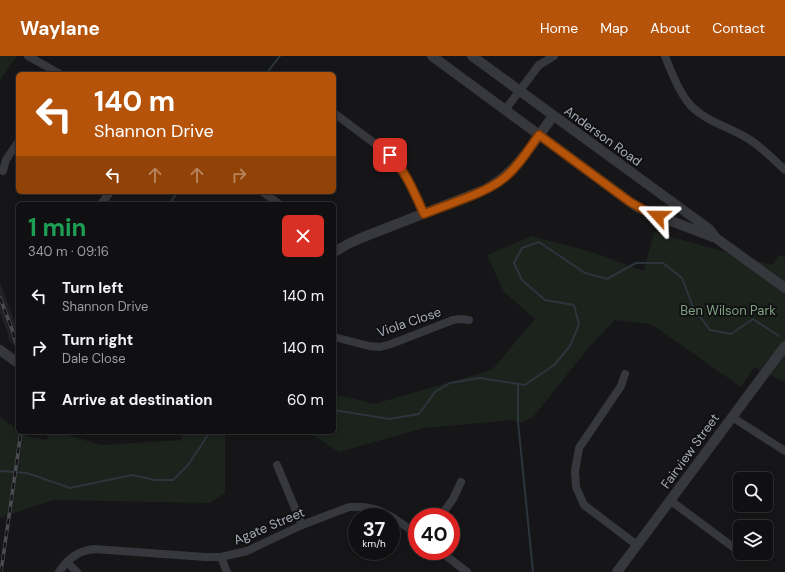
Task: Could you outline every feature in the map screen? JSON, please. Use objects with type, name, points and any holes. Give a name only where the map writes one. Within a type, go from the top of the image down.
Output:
[{"type":"street","points":[[28,56],[56,72]]},
{"type":"street","name":"Anderson Road","points":[[432,56],[630,202],[658,216],[716,238],[785,288]]},
{"type":"street","name":"Anderson Road","points":[[472,56],[709,229],[716,238]]},
{"type":"street","points":[[505,110],[539,65],[554,56]]},
{"type":"street","points":[[665,56],[679,88],[687,101],[696,110],[705,117],[748,139],[785,170]]},
{"type":"street","points":[[336,114],[390,155],[398,163],[406,175],[424,214]]},
{"type":"street","points":[[336,251],[354,241],[495,185],[512,170],[553,116]]},
{"type":"street","points":[[3,171],[6,160],[16,145]]},
{"type":"street","points":[[622,166],[632,179],[664,203],[666,209],[664,213],[658,216]]},
{"type":"street","points":[[266,194],[276,202]]},
{"type":"street","name":"Viola Close","points":[[336,337],[369,346],[380,347],[452,320],[469,320]]},
{"type":"street","name":"Fairview Street","points":[[617,572],[785,346]]},
{"type":"street","points":[[0,350],[16,362]]},
{"type":"street","points":[[625,374],[621,386],[579,448],[575,471],[576,487],[584,505],[637,545]]},
{"type":"street","points":[[732,417],[785,451]]},
{"type":"street","points":[[277,465],[302,525]]},
{"type":"street","points":[[446,508],[453,499],[461,482]]},
{"type":"street","points":[[671,501],[733,547]]},
{"type":"street","name":"Agate Street","points":[[59,572],[72,556],[94,549],[221,557],[247,551],[302,525],[349,507],[363,507],[378,510],[408,528]]},
{"type":"street","points":[[221,557],[227,572]]},
{"type":"street","points":[[452,560],[467,572]]},
{"type":"street","points":[[67,562],[77,572]]},
{"type":"shaded area","points":[[0,283],[16,325],[16,346],[9,341],[0,313]]},
{"type":"green space","points":[[0,56],[17,56],[0,80]]},
{"type":"green space","name":"Ben Wilson Park","points":[[654,232],[772,265],[779,255],[785,257],[785,382],[754,367],[741,387],[651,324],[615,320],[589,347],[533,417],[521,423],[512,420],[424,428],[339,452],[311,434],[336,434],[336,394],[374,404],[492,370],[535,319],[504,292],[487,255],[532,236],[595,253],[644,271]]},
{"type":"green space","points":[[0,417],[16,429],[16,434],[24,434],[26,436],[47,440],[48,434],[65,434],[101,445],[181,440],[182,434],[225,434],[225,493],[209,503],[53,500],[0,518]]},
{"type":"waterway","points":[[268,72],[280,56]]},
{"type":"waterway","points":[[170,202],[176,194]]},
{"type":"waterway","points":[[336,410],[389,419],[419,414],[435,392],[450,383],[480,378],[525,385],[554,365],[570,346],[579,324],[574,305],[545,300],[522,280],[514,263],[522,248],[539,242],[585,273],[607,279],[636,263],[663,263],[682,278],[693,307],[710,330],[731,334],[753,319],[779,336]]},
{"type":"waterway","points":[[518,384],[518,422],[533,572]]},
{"type":"waterway","points":[[0,471],[27,473],[70,488],[132,475],[155,480],[173,480],[188,465],[209,434]]},
{"type":"railway","points":[[0,298],[16,343]]},
{"type":"railway","points":[[1,572],[21,434]]},
{"type":"route","points":[[390,155],[398,163],[406,175],[424,214],[495,185],[503,179],[521,160],[539,135],[637,207],[658,216]]}]
